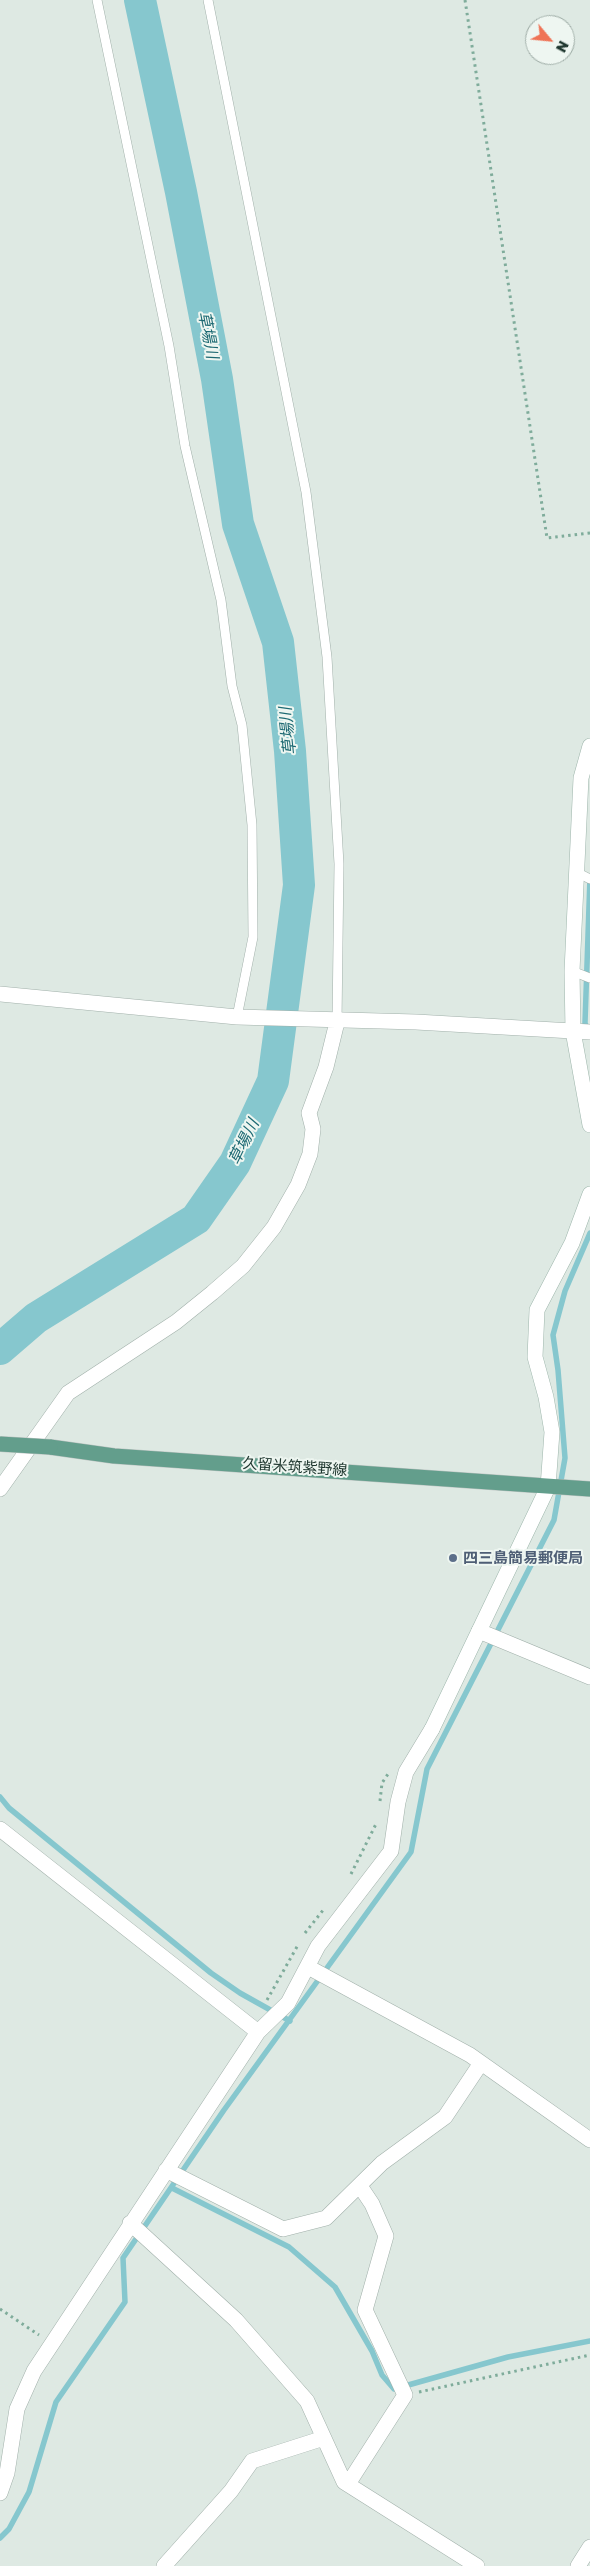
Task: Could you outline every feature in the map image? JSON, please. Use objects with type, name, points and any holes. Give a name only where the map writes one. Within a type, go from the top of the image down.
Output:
[{"type":"main road","name":"久留米筑紫野線","points":[[0,1444],[50,1447],[114,1456],[590,1489]]},
{"type":"street","points":[[590,746],[580,778],[572,971],[573,1031],[590,1124]]},
{"type":"street","points":[[0,994],[240,1018],[416,1022],[590,1032]]},
{"type":"street","points":[[0,1488],[68,1393],[176,1322],[212,1293],[243,1266],[274,1227],[298,1185],[310,1154],[313,1129],[308,1113],[326,1067],[332,1021]]},
{"type":"street","points":[[0,2493],[6,2473],[18,2409],[34,2371],[130,2222],[258,2032],[288,2003],[318,1946],[391,1851],[398,1802],[406,1772],[432,1730],[548,1487],[552,1432],[546,1396],[535,1357],[537,1310],[572,1243],[590,1194]]},
{"type":"street","points":[[479,1632],[590,1677]]},
{"type":"street","points":[[0,1830],[258,2032]]},
{"type":"street","points":[[308,1967],[470,2055],[590,2140]]},
{"type":"street","points":[[166,2170],[283,2229],[326,2218],[382,2162],[445,2117],[481,2063]]},
{"type":"street","points":[[348,2484],[405,2395],[365,2310],[386,2236],[372,2204],[360,2186]]},
{"type":"street","points":[[130,2222],[236,2320],[307,2401],[338,2471],[348,2484],[476,2566]]},
{"type":"street","points":[[164,2566],[231,2491],[252,2461],[324,2438]]},
{"type":"street","points":[[578,2566],[590,2547]]},
{"type":"lane","points":[[97,0],[161,308],[185,446],[221,600],[232,686],[242,725],[252,825],[253,936],[240,1018]]},
{"type":"lane","points":[[208,0],[304,483],[317,572],[327,657],[339,864],[332,1021]]},
{"type":"lane","points":[[576,872],[590,878]]},
{"type":"lane","points":[[572,971],[590,978]]},
{"type":"path","points":[[465,0],[547,538],[590,533]]},
{"type":"path","points":[[379,1808],[382,1783],[391,1767]]},
{"type":"path","points":[[350,1876],[377,1825],[378,1816]]},
{"type":"path","points":[[265,2005],[268,1996],[312,1923],[329,1904]]},
{"type":"path","points":[[405,2395],[590,2356]]},
{"type":"waterway","name":"草場川","points":[[0,1349],[36,1318],[196,1219],[235,1163],[273,1081],[299,885],[290,751],[278,642],[238,524],[217,379],[181,192],[140,0]]},
{"type":"waterway","points":[[588,1030],[585,1023],[590,877]]},
{"type":"waterway","points":[[0,2538],[9,2529],[29,2492],[56,2402],[125,2302],[123,2258],[224,2110],[411,1852],[427,1769],[554,1520],[565,1458],[558,1370],[553,1335],[565,1291],[590,1233]]},
{"type":"waterway","points":[[0,1797],[9,1808],[211,1973],[240,1993],[290,2021]]},
{"type":"waterway","points":[[172,2188],[289,2247],[335,2287],[372,2351],[382,2375],[394,2389],[508,2357],[590,2341]]},
{"type":"place","name":"四三島簡易郵便局","points":[[453,1558]]}]
